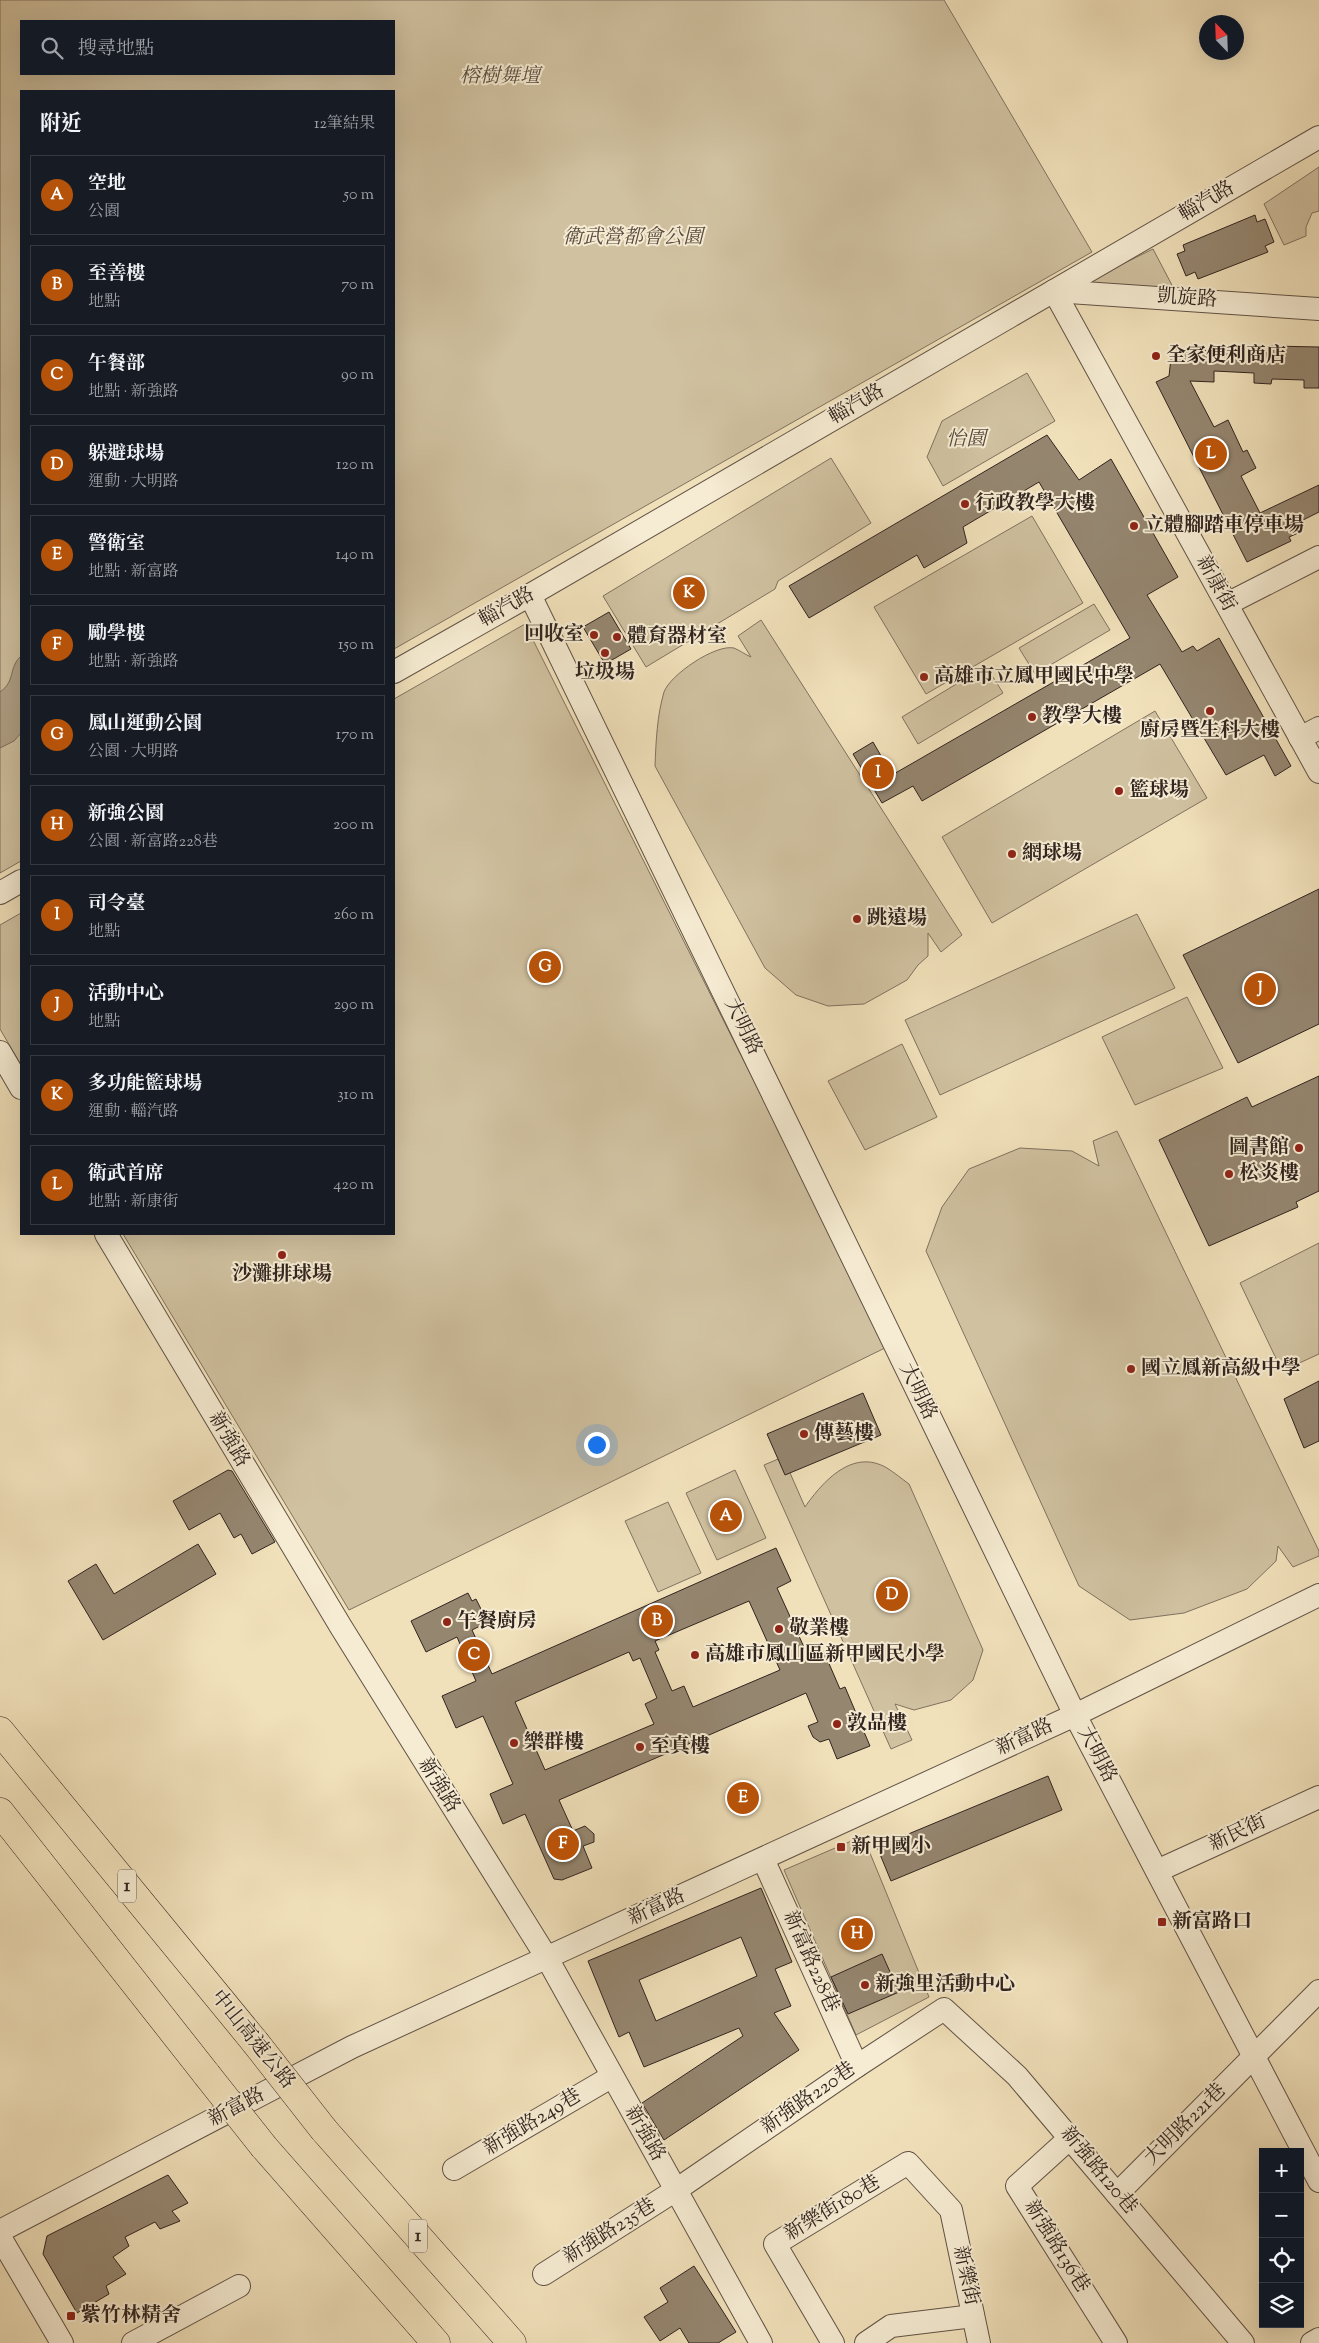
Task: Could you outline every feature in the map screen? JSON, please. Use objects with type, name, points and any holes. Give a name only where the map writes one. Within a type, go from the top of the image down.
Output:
[{"type":"highway","name":"中山高速公路","points":[[0,1731],[324,2130],[512,2343]]},
{"type":"highway","points":[[0,1812],[264,2147],[436,2343]]},
{"type":"street","name":"輜汽路","points":[[395,671],[530,595],[1319,136]]},
{"type":"street","name":"凱旋路","points":[[1054,291],[1319,310]]},
{"type":"street","name":"新康街","points":[[1054,291],[1227,604],[1310,733],[1319,772]]},
{"type":"street","points":[[1227,604],[1319,557]]},
{"type":"street","name":"大明路","points":[[530,595],[1075,1715],[1319,2180]]},
{"type":"street","points":[[0,893],[20,882]]},
{"type":"street","points":[[0,1052],[20,1086]]},
{"type":"street","name":"新強路","points":[[107,1235],[346,1636],[547,1958],[761,2343]]},
{"type":"street","name":"新富路","points":[[0,2231],[352,2048],[1075,1715],[1319,1595]]},
{"type":"street","name":"新民街","points":[[1156,1871],[1319,1797]]},
{"type":"street","name":"新富路228巷","points":[[764,1859],[857,2066]]},
{"type":"street","name":"大明路221巷","points":[[1118,2194],[1319,1991]]},
{"type":"street","name":"新強路220巷","points":[[676,2190],[944,2009]]},
{"type":"street","name":"新強路120巷","points":[[944,2009],[1017,2076],[1243,2343]]},
{"type":"street","name":"新強路249巷","points":[[454,2169],[611,2076]]},
{"type":"street","name":"新強路136巷","points":[[1070,2138],[1017,2186],[1116,2343]]},
{"type":"street","name":"新樂街180巷","points":[[833,2343],[775,2244],[908,2163],[951,2210]]},
{"type":"street","name":"新強路235巷","points":[[544,2274],[676,2190]]},
{"type":"street","name":"新樂街","points":[[951,2210],[978,2343]]},
{"type":"street","points":[[0,2236],[60,2342]]},
{"type":"street","points":[[133,2343],[239,2286]]},
{"type":"street","points":[[866,2343],[891,2326],[973,2316]]},
{"type":"street","points":[[1312,2343],[1319,2339]]},
{"type":"green space","name":"衛武營都會公園","points":[[0,0],[944,0],[1092,252],[395,648],[395,90],[20,90],[20,862],[0,873]]},
{"type":"green space","points":[[1319,167],[1319,211],[1312,213],[1306,227],[1306,236],[1284,245],[1264,204]]},
{"type":"green space","points":[[1153,249],[1174,289],[1082,284]]},
{"type":"green space","name":"怡園","points":[[1027,373],[1055,421],[943,486],[927,457],[942,421]]},
{"type":"green space","points":[[831,458],[871,523],[778,581],[775,589],[646,667],[603,596]]},
{"type":"green space","points":[[1032,516],[1083,603],[926,694],[874,607]]},
{"type":"green space","points":[[1094,604],[1110,630],[1035,674],[1019,648]]},
{"type":"green space","points":[[761,620],[962,935],[941,952],[928,933],[928,956],[918,965],[907,980],[864,1004],[828,1006],[796,995],[765,968],[655,766],[660,710],[664,692],[668,685],[694,662],[716,651],[734,648],[751,657],[738,636]]},
{"type":"green space","points":[[525,624],[887,1347],[349,1610],[124,1235],[395,1235],[395,698]]},
{"type":"green space","points":[[986,666],[1003,693],[918,744],[902,717]]},
{"type":"green space","points":[[1155,711],[1207,798],[992,923],[942,837]]},
{"type":"green space","points":[[20,914],[20,1063],[0,1029],[0,925]]},
{"type":"green space","points":[[1137,914],[1175,988],[940,1095],[905,1020]]},
{"type":"green space","points":[[1187,997],[1223,1068],[1135,1105],[1102,1037]]},
{"type":"green space","points":[[902,1044],[937,1117],[865,1150],[828,1081]]},
{"type":"green space","points":[[1117,1131],[1319,1551],[1319,1556],[1293,1567],[1278,1546],[1276,1561],[1247,1589],[1184,1613],[1130,1620],[1079,1586],[926,1251],[942,1207],[969,1169],[1020,1148],[1072,1151],[1099,1166],[1093,1141]]},
{"type":"green space","points":[[1319,1243],[1319,1354],[1282,1371],[1240,1283]]},
{"type":"green space","points":[[783,1457],[805,1507],[821,1487],[840,1470],[862,1462],[874,1463],[887,1468],[909,1484],[983,1650],[973,1680],[951,1700],[914,1710],[895,1704],[912,1740],[891,1749],[764,1465]]},
{"type":"green space","points":[[735,1470],[766,1538],[717,1560],[686,1493]]},
{"type":"green space","points":[[668,1502],[701,1573],[658,1592],[625,1521]]},
{"type":"green space","points":[[863,1836],[929,1997],[856,2035],[784,1870]]},
{"type":"shaded area","points":[[20,657],[20,734],[14,741],[0,748],[0,692],[8,683]]},
{"type":"building","points":[[1255,215],[1257,222],[1265,219],[1274,242],[1265,246],[1268,252],[1198,279],[1195,272],[1186,276],[1177,254],[1185,251],[1183,245]]},
{"type":"building","points":[[1271,346],[1319,347],[1319,388],[1304,388],[1304,380],[1272,379],[1271,384],[1254,383],[1254,373],[1214,371],[1214,382],[1190,381],[1214,427],[1228,420],[1243,452],[1247,450],[1256,468],[1241,476],[1260,513],[1319,485],[1319,512],[1299,522],[1303,531],[1289,537],[1291,541],[1247,562],[1156,382],[1169,376],[1172,349],[1267,353]]},
{"type":"building","points":[[1047,435],[1079,480],[1111,459],[1178,577],[1147,595],[1182,652],[1193,646],[1197,651],[1219,638],[1291,766],[1275,776],[1264,755],[1226,775],[1160,664],[922,801],[913,786],[882,803],[853,754],[873,742],[892,775],[1130,638],[1039,482],[963,527],[967,543],[924,568],[917,555],[809,618],[789,586]]},
{"type":"building","points":[[609,612],[631,649],[605,664],[583,627]]},
{"type":"building","points":[[1319,889],[1319,1024],[1238,1063],[1183,955]]},
{"type":"building","name":"松炎樓","points":[[1319,1076],[1319,1191],[1296,1202],[1298,1207],[1209,1246],[1159,1140],[1247,1097],[1252,1107]]},
{"type":"building","points":[[1319,1381],[1319,1441],[1304,1448],[1284,1399]]},
{"type":"building","name":"傳藝樓","points":[[863,1393],[881,1435],[785,1475],[767,1434]]},
{"type":"building","points":[[228,1470],[232,1471],[275,1542],[252,1554],[241,1534],[234,1538],[220,1513],[189,1530],[173,1501]]},
{"type":"building","points":[[198,1544],[216,1574],[103,1640],[68,1581],[96,1564],[114,1594]]},
{"type":"building","points":[[776,1548],[791,1581],[777,1588],[809,1658],[824,1652],[840,1689],[845,1687],[870,1746],[837,1759],[829,1739],[820,1742],[813,1737],[808,1726],[818,1722],[806,1693],[559,1800],[573,1831],[585,1826],[594,1834],[594,1842],[583,1846],[592,1868],[562,1880],[554,1879],[525,1814],[503,1824],[490,1794],[513,1784],[483,1716],[456,1728],[442,1696],[476,1681],[457,1637],[426,1652],[411,1621],[468,1593],[472,1601],[476,1599],[484,1615],[480,1617],[484,1624],[472,1630],[492,1674]],"holes":[[[749,1601],[780,1670],[693,1707],[684,1686],[672,1691],[655,1652],[659,1650],[655,1641]],[[629,1652],[633,1661],[640,1658],[657,1698],[645,1704],[654,1724],[545,1770],[515,1702]]]},
{"type":"building","points":[[1048,1776],[1062,1810],[891,1881],[877,1847]]},
{"type":"building","points":[[750,1782],[759,1804],[737,1813],[728,1792]]},
{"type":"building","points":[[761,1888],[792,1962],[775,1969],[791,2006],[774,2013],[799,2050],[664,2140],[642,2103],[743,2036],[739,2028],[644,2067],[629,2032],[619,2037],[588,1961]],"holes":[[[741,1937],[757,1976],[656,2021],[639,1980]]]},
{"type":"building","name":"新強里活動中心","points":[[882,1954],[899,1992],[848,2014],[831,1977]]},
{"type":"building","points":[[168,2175],[188,2203],[172,2211],[180,2221],[160,2229],[155,2222],[125,2237],[129,2246],[113,2257],[126,2274],[106,2286],[109,2294],[77,2313],[43,2254],[47,2236]]},
{"type":"building","points":[[694,2266],[736,2332],[718,2343],[689,2343],[680,2328],[660,2341],[644,2317],[668,2302],[660,2288]]},
{"type":"place","name":"全家便利商店","points":[[1156,356]]},
{"type":"place","name":"衛武首席","points":[[1211,454]]},
{"type":"place","name":"行政教學大樓","points":[[965,504]]},
{"type":"place","name":"立體腳踏車停車場","points":[[1134,526]]},
{"type":"place","name":"多功能籃球場","points":[[689,593]]},
{"type":"place","name":"回收室","points":[[594,635]]},
{"type":"place","name":"體育器材室","points":[[617,637]]},
{"type":"place","name":"垃圾場","points":[[605,653]]},
{"type":"place","name":"高雄市立鳳甲國民中學","points":[[924,677]]},
{"type":"place","name":"廚房暨生科大樓","points":[[1210,711]]},
{"type":"place","name":"教學大樓","points":[[1032,717]]},
{"type":"place","name":"司令臺","points":[[878,773]]},
{"type":"place","name":"籃球場","points":[[1119,791]]},
{"type":"place","name":"網球場","points":[[1012,854]]},
{"type":"place","name":"跳遠場","points":[[857,919]]},
{"type":"place","name":"鳳山運動公園","points":[[545,967]]},
{"type":"place","name":"活動中心","points":[[1260,989]]},
{"type":"place","name":"圖書館","points":[[1299,1148]]},
{"type":"place","name":"松炎樓","points":[[1229,1174]]},
{"type":"place","name":"沙灘排球場","points":[[282,1255]]},
{"type":"place","name":"國立鳳新高級中學","points":[[1131,1369]]},
{"type":"place","name":"傳藝樓","points":[[804,1434]]},
{"type":"place","name":"空地","points":[[726,1516]]},
{"type":"place","name":"躲避球場","points":[[892,1595]]},
{"type":"place","name":"至善樓","points":[[657,1621]]},
{"type":"place","name":"午餐廚房","points":[[447,1622]]},
{"type":"place","name":"敬業樓","points":[[779,1629]]},
{"type":"place","name":"午餐部","points":[[474,1655]]},
{"type":"place","name":"高雄市鳳山區新甲國民小學","points":[[695,1655]]},
{"type":"place","name":"敦品樓","points":[[837,1724]]},
{"type":"place","name":"樂群樓","points":[[514,1743]]},
{"type":"place","name":"至真樓","points":[[640,1747]]},
{"type":"place","name":"警衛室","points":[[743,1798]]},
{"type":"place","name":"勵學樓","points":[[563,1844]]},
{"type":"place","name":"新甲國小","points":[[841,1847]]},
{"type":"place","name":"新富路口","points":[[1162,1922]]},
{"type":"place","name":"新強公園","points":[[857,1934]]},
{"type":"place","name":"新強里活動中心","points":[[865,1985]]},
{"type":"place","name":"紫竹林精舍","points":[[71,2316]]},
{"type":"park label","name":"榕樹舞壇","points":[[500,77]]}]
